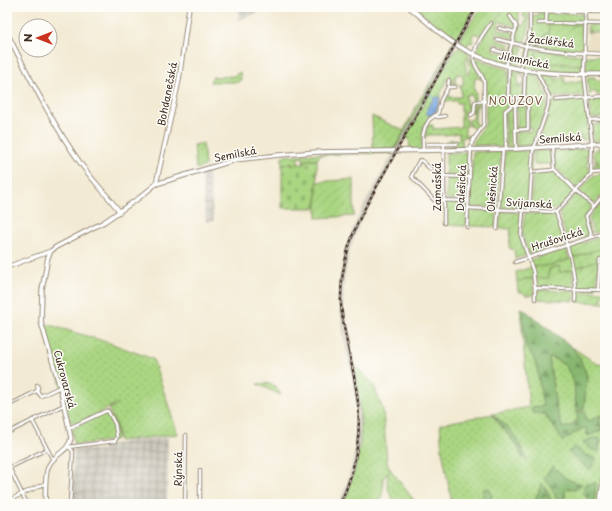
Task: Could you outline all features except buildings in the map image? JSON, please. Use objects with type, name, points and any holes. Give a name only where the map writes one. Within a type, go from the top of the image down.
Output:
[{"type":"street","name":"Bohdanečská","points":[[156,184],[179,80],[189,7]]},
{"type":"street","name":"Jilemnická","points":[[409,7],[450,40],[473,54],[508,67],[537,72],[605,74]]},
{"type":"street","points":[[546,23],[547,7]]},
{"type":"street","points":[[586,7],[585,74],[592,144],[592,173],[605,172]]},
{"type":"street","points":[[520,70],[530,31],[530,11],[605,12]]},
{"type":"street","points":[[508,98],[509,54],[516,25],[510,16]]},
{"type":"street","points":[[538,22],[605,24]]},
{"type":"street","points":[[473,54],[491,23]]},
{"type":"street","points":[[499,28],[515,32]]},
{"type":"street","points":[[7,33],[53,120],[68,144],[82,166],[120,212]]},
{"type":"street","name":"Žacléřská","points":[[497,39],[526,47],[605,54]]},
{"type":"street","points":[[494,50],[509,54]]},
{"type":"street","name":"Dalešická","points":[[467,227],[471,150],[474,136],[483,127],[484,123],[484,81],[474,63],[473,54]]},
{"type":"street","points":[[524,99],[525,71]]},
{"type":"street","points":[[529,211],[534,148],[548,107],[549,96],[537,72]]},
{"type":"street","points":[[423,151],[424,131],[430,120],[438,113],[441,100],[448,87],[449,80]]},
{"type":"street","points":[[448,87],[454,87]]},
{"type":"street","points":[[556,100],[605,96]]},
{"type":"street","points":[[504,98],[527,100],[528,129],[515,130]]},
{"type":"street","points":[[512,99],[514,105],[516,149]]},
{"type":"street","points":[[471,115],[474,113],[475,102],[484,100]]},
{"type":"street","points":[[514,105],[528,104]]},
{"type":"street","name":"Olešnická","points":[[497,229],[504,149],[505,111],[514,105]]},
{"type":"street","points":[[434,116],[445,116]]},
{"type":"street","points":[[590,120],[605,119]]},
{"type":"street","name":"Semilská","points":[[7,267],[51,251],[98,226],[120,212],[156,184],[203,169],[245,159],[316,152],[516,149],[605,143]]},
{"type":"street","points":[[428,144],[457,144]]},
{"type":"street","points":[[444,144],[445,151]]},
{"type":"street","points":[[552,147],[554,169],[576,191],[594,206]]},
{"type":"street","name":"Zamašská","points":[[444,223],[445,151]]},
{"type":"street","points":[[468,201],[434,200],[412,177],[412,174],[421,160],[437,176],[470,177]]},
{"type":"street","points":[[532,172],[554,169]]},
{"type":"street","name":"Svijanská","points":[[468,208],[556,212],[592,173]]},
{"type":"street","points":[[592,236],[586,216],[601,198],[605,198]]},
{"type":"street","points":[[523,211],[521,236],[533,271],[535,299]]},
{"type":"street","points":[[556,212],[572,261],[576,290],[575,301]]},
{"type":"street","name":"Hrušovická","points":[[515,262],[605,233]]},
{"type":"street","name":"Cukrovarská","points":[[51,251],[48,257],[42,290],[41,322],[60,387],[69,428],[70,440],[68,447]]},
{"type":"street","points":[[598,290],[600,260]]},
{"type":"street","points":[[535,288],[605,290]]},
{"type":"street","points":[[37,385],[37,391],[42,396],[60,387]]},
{"type":"street","points":[[7,406],[37,391]]},
{"type":"street","points":[[7,433],[64,405]]},
{"type":"street","points":[[45,504],[47,470],[53,460],[68,447],[115,441],[117,437],[115,424],[108,411],[69,428]]},
{"type":"street","points":[[32,420],[53,460]]},
{"type":"street","name":"Rýnská","points":[[185,504],[186,435]]},
{"type":"street","points":[[68,447],[71,448],[73,452],[70,504]]},
{"type":"street","points":[[8,468],[47,449]]},
{"type":"street","points":[[7,463],[8,468],[27,504]]},
{"type":"street","points":[[600,504],[605,466]]},
{"type":"street","points":[[200,470],[200,504]]},
{"type":"street","points":[[7,501],[46,483]]},
{"type":"shaded area","points":[[238,7],[258,7],[258,13],[239,20]]},
{"type":"shaded area","points":[[475,7],[479,7],[468,24],[362,216],[349,252],[344,280],[343,311],[347,338],[358,388],[360,430],[359,446],[352,477],[342,504],[339,504],[353,462],[357,430],[355,388],[344,339],[340,311],[341,279],[346,251],[353,229],[363,207]]},
{"type":"shaded area","points":[[587,32],[602,32],[601,41],[605,41],[605,52],[587,51]]},
{"type":"shaded area","points":[[208,170],[214,221],[206,222],[201,172]]},
{"type":"shaded area","points":[[118,404],[120,404],[135,440],[168,437],[167,504],[71,504],[74,448],[102,450],[103,445],[131,441]]},
{"type":"green space","points":[[414,7],[475,7],[456,41]]},
{"type":"green space","points":[[482,7],[504,7],[493,26],[484,34],[479,35],[474,33],[472,43],[469,42],[466,49],[458,44],[465,31]]},
{"type":"green space","points":[[504,7],[519,7],[519,19],[521,20],[518,23],[524,26],[526,17],[523,17],[523,7],[538,7],[527,8],[527,14],[529,15],[529,28],[524,45],[514,42],[517,27],[499,22],[498,24],[500,25],[498,29],[514,33],[511,41],[511,38],[496,32],[495,35],[497,36],[497,40],[510,44],[509,51],[509,48],[493,43],[492,46],[494,47],[493,51],[508,54],[505,65],[476,54],[484,34],[489,30]]},
{"type":"green space","points":[[538,7],[545,7],[545,10],[538,10]]},
{"type":"green space","points":[[538,13],[583,14],[584,25],[549,24],[548,35],[545,35],[539,46],[528,46],[532,31],[533,16],[538,16]]},
{"type":"green space","points":[[549,24],[583,25],[583,51],[561,50],[539,46],[545,34],[548,35]]},
{"type":"green space","points":[[588,25],[605,25],[605,27],[600,27],[600,29],[604,30],[605,32],[605,41],[601,41],[601,32],[587,32],[590,31],[587,30]]},
{"type":"green space","points":[[452,44],[453,45],[395,150],[394,149],[417,105]]},
{"type":"green space","points":[[513,45],[523,47],[518,67],[508,65],[509,59],[511,58]]},
{"type":"green space","points":[[459,47],[471,55],[466,60],[466,74],[470,74],[469,59],[471,58],[474,65],[473,66],[477,69],[476,70],[481,78],[475,78],[474,91],[476,91],[476,94],[473,112],[471,112],[471,110],[469,111],[469,104],[472,104],[472,95],[466,95],[466,104],[468,104],[468,109],[463,113],[465,113],[464,118],[467,120],[465,135],[469,136],[473,134],[472,137],[462,137],[462,146],[470,147],[446,150],[445,148],[447,146],[455,146],[448,143],[448,140],[459,140],[459,133],[427,135],[424,137],[428,125],[433,125],[433,129],[461,127],[461,103],[457,103],[457,101],[443,101],[446,95],[445,94],[449,94],[449,97],[461,97],[460,86],[454,86],[454,82],[456,81],[456,85],[463,85],[463,75],[456,74],[456,78],[453,79],[451,86],[451,80],[446,80],[440,94],[436,112],[424,127],[422,133],[422,148],[420,150],[410,150],[409,138],[406,138],[408,132],[455,49],[457,50]]},
{"type":"green space","points":[[528,48],[537,50],[535,62],[583,65],[583,72],[555,72],[523,68]]},
{"type":"green space","points":[[537,50],[583,55],[583,65],[535,62]]},
{"type":"green space","points":[[586,56],[605,56],[603,58],[605,60],[604,72],[586,72]]},
{"type":"green space","points":[[475,57],[495,66],[508,69],[507,97],[503,97],[503,99],[510,99],[510,105],[504,111],[505,147],[494,147],[492,144],[473,146],[474,141],[485,125],[486,105],[494,104],[494,98],[486,97],[485,80],[474,60]]},
{"type":"green space","points":[[510,70],[523,72],[523,79],[522,74],[518,76],[519,86],[516,88],[520,88],[523,82],[522,97],[509,97]]},
{"type":"green space","points":[[240,72],[241,80],[239,82],[210,82],[213,77],[234,76]]},
{"type":"green space","points":[[526,72],[536,74],[547,95],[547,107],[534,145],[517,146],[517,132],[532,131],[532,128],[529,128],[529,97],[525,97]]},
{"type":"green space","points":[[539,74],[554,76],[556,81],[557,78],[562,78],[562,76],[564,76],[565,83],[584,81],[585,95],[552,98]]},
{"type":"green space","points":[[587,77],[595,77],[595,80],[602,80],[602,82],[603,79],[605,80],[605,89],[603,90],[604,94],[597,95],[596,92],[592,92],[589,95]]},
{"type":"green space","points":[[586,100],[589,142],[587,139],[582,140],[580,134],[580,140],[575,139],[576,143],[573,143],[573,140],[571,140],[572,137],[569,137],[569,141],[561,141],[560,138],[557,139],[556,144],[537,145],[546,119],[549,120],[549,118],[546,117],[552,102]]},
{"type":"green space","points":[[589,100],[601,100],[602,104],[605,103],[605,112],[601,114],[601,116],[605,117],[591,118]]},
{"type":"green space","points":[[477,102],[483,102],[483,106],[476,106],[475,124],[477,124],[477,131],[475,133],[474,128],[469,126],[469,120],[473,119],[474,110]]},
{"type":"green space","points":[[514,106],[514,120],[511,120],[511,122],[514,122],[515,147],[507,147],[506,112]]},
{"type":"green space","points":[[517,106],[527,106],[527,129],[517,129]]},
{"type":"green space","points":[[372,116],[404,131],[394,149],[384,148],[383,150],[373,150]]},
{"type":"green space","points":[[602,121],[602,123],[605,124],[605,137],[600,137],[599,141],[593,141],[591,122],[593,122],[593,125],[599,125],[598,122]]},
{"type":"green space","points":[[203,143],[205,166],[196,169],[194,145]]},
{"type":"green space","points":[[598,147],[603,153],[603,149],[605,149],[604,171],[601,166],[599,169],[593,169],[593,165],[600,164],[599,162],[595,163],[595,161],[598,160],[595,160],[595,157],[593,157],[593,150],[598,150]]},
{"type":"green space","points":[[588,148],[589,155],[585,156],[586,159],[589,159],[589,162],[587,161],[587,166],[589,166],[590,175],[577,189],[554,166],[553,151]]},
{"type":"green space","points":[[522,150],[522,152],[532,151],[528,209],[502,208],[505,151]]},
{"type":"green space","points":[[550,150],[552,164],[534,164],[534,151]]},
{"type":"green space","points":[[395,151],[394,153],[320,155],[317,160],[305,160],[305,164],[303,158],[298,157],[298,164],[282,164],[282,156]]},
{"type":"green space","points":[[501,151],[497,207],[470,207],[473,152]]},
{"type":"green space","points":[[469,152],[468,176],[446,175],[446,153]]},
{"type":"green space","points":[[305,160],[317,160],[317,208],[282,208],[282,164],[305,164]]},
{"type":"green space","points":[[556,171],[575,191],[556,209],[547,211],[531,210],[533,173]]},
{"type":"green space","points":[[605,174],[602,176],[605,178],[605,197],[601,196],[595,203],[593,201],[592,203],[579,191],[594,175]]},
{"type":"green space","points":[[447,178],[468,178],[467,200],[446,199]]},
{"type":"green space","points":[[354,179],[354,216],[317,218],[317,182]]},
{"type":"green space","points":[[577,193],[592,207],[584,217],[586,218],[591,234],[568,242],[559,213]]},
{"type":"green space","points":[[603,199],[605,199],[605,230],[593,233],[589,217]]},
{"type":"green space","points":[[446,202],[467,203],[466,226],[446,225]]},
{"type":"green space","points":[[469,211],[497,211],[495,227],[469,226]]},
{"type":"green space","points":[[501,211],[522,213],[520,236],[526,255],[515,259],[514,250],[509,248],[511,229],[499,228]]},
{"type":"green space","points":[[525,213],[556,215],[565,242],[529,254],[522,235]]},
{"type":"green space","points":[[605,236],[605,239],[603,237],[601,240],[602,243],[602,241],[605,241],[605,247],[572,258],[569,247]]},
{"type":"green space","points":[[605,247],[605,258],[560,274],[559,266],[549,269],[549,278],[526,279],[517,282],[516,272],[533,267],[552,265]]},
{"type":"green space","points":[[566,248],[569,259],[552,265],[533,267],[530,260]]},
{"type":"green space","points":[[599,260],[596,289],[578,288],[575,268]]},
{"type":"green space","points":[[559,266],[560,273],[572,269],[574,288],[536,286],[535,278],[549,278],[549,269]]},
{"type":"green space","points":[[532,278],[534,295],[525,295],[522,292],[518,292],[517,282]]},
{"type":"green space","points":[[536,291],[575,291],[574,301],[536,299]]},
{"type":"green space","points":[[578,291],[605,292],[605,296],[602,297],[602,302],[605,303],[577,302]]},
{"type":"green space","points":[[520,308],[522,308],[526,347],[532,354],[537,368],[543,406],[533,413],[545,413],[551,424],[569,436],[583,428],[600,422],[601,415],[587,422],[583,410],[572,425],[562,427],[556,408],[549,357],[566,366],[574,383],[577,412],[584,408],[587,376],[580,359],[572,347],[597,364],[605,365],[605,454],[599,504],[594,504],[595,483],[585,485],[583,492],[589,500],[588,504],[569,504],[566,500],[564,504],[561,504],[565,498],[565,491],[568,488],[576,489],[553,466],[544,478],[551,486],[559,504],[553,504],[546,489],[537,494],[534,504],[490,504],[491,501],[484,489],[482,500],[489,504],[452,504],[442,450],[440,424],[529,407]],"holes":[[[492,415],[522,448],[522,457],[518,447]],[[575,447],[588,456],[596,459],[590,469]]]},
{"type":"green space","points":[[522,308],[572,347],[580,359],[587,376],[584,408],[576,412],[574,383],[566,366],[552,357],[549,358],[556,408],[562,427],[568,427],[574,424],[577,421],[577,414],[584,410],[587,422],[601,415],[600,422],[602,430],[588,436],[586,428],[583,428],[563,441],[545,414],[532,413],[532,407],[543,406],[537,368],[532,354],[526,347]]},
{"type":"green space","points":[[43,323],[107,342],[153,359],[178,434],[119,441],[116,424],[109,409],[118,404],[75,425],[73,421],[70,422]]},
{"type":"green space","points":[[356,366],[373,384],[383,410],[387,462],[390,469],[417,504],[395,504],[387,484],[389,471],[383,479],[380,504],[343,504],[354,472],[359,448],[360,421]]},
{"type":"green space","points":[[266,383],[275,386],[281,395],[257,384]]},
{"type":"green space","points":[[108,412],[115,424],[117,438],[115,440],[74,445],[72,429]]},
{"type":"green space","points":[[492,414],[498,418],[513,434],[527,460],[522,457],[518,447]]},
{"type":"green space","points":[[594,438],[601,439],[599,452],[591,449],[583,442]]},
{"type":"green space","points":[[575,447],[588,456],[596,459],[590,470],[568,452]]},
{"type":"green space","points":[[553,466],[566,478],[582,484],[576,489],[568,488],[565,491],[565,498],[561,504],[559,504],[551,486],[544,478]]},
{"type":"green space","points":[[542,483],[553,504],[534,504]]},
{"type":"green space","points":[[596,483],[594,504],[588,504],[589,500],[583,492],[585,484]]},
{"type":"green space","points":[[489,488],[492,496],[490,504],[482,500],[484,489]]},
{"type":"water","points":[[437,96],[440,98],[438,106],[435,112],[430,116],[426,113],[427,110]]},
{"type":"waterway","points":[[425,92],[432,96],[434,100]]},
{"type":"railway","points":[[340,504],[351,476],[357,447],[359,418],[358,403],[341,304],[342,279],[350,243],[359,219],[477,7]]},
{"type":"district","name":"NOUZOV","points":[[516,101]]}]
